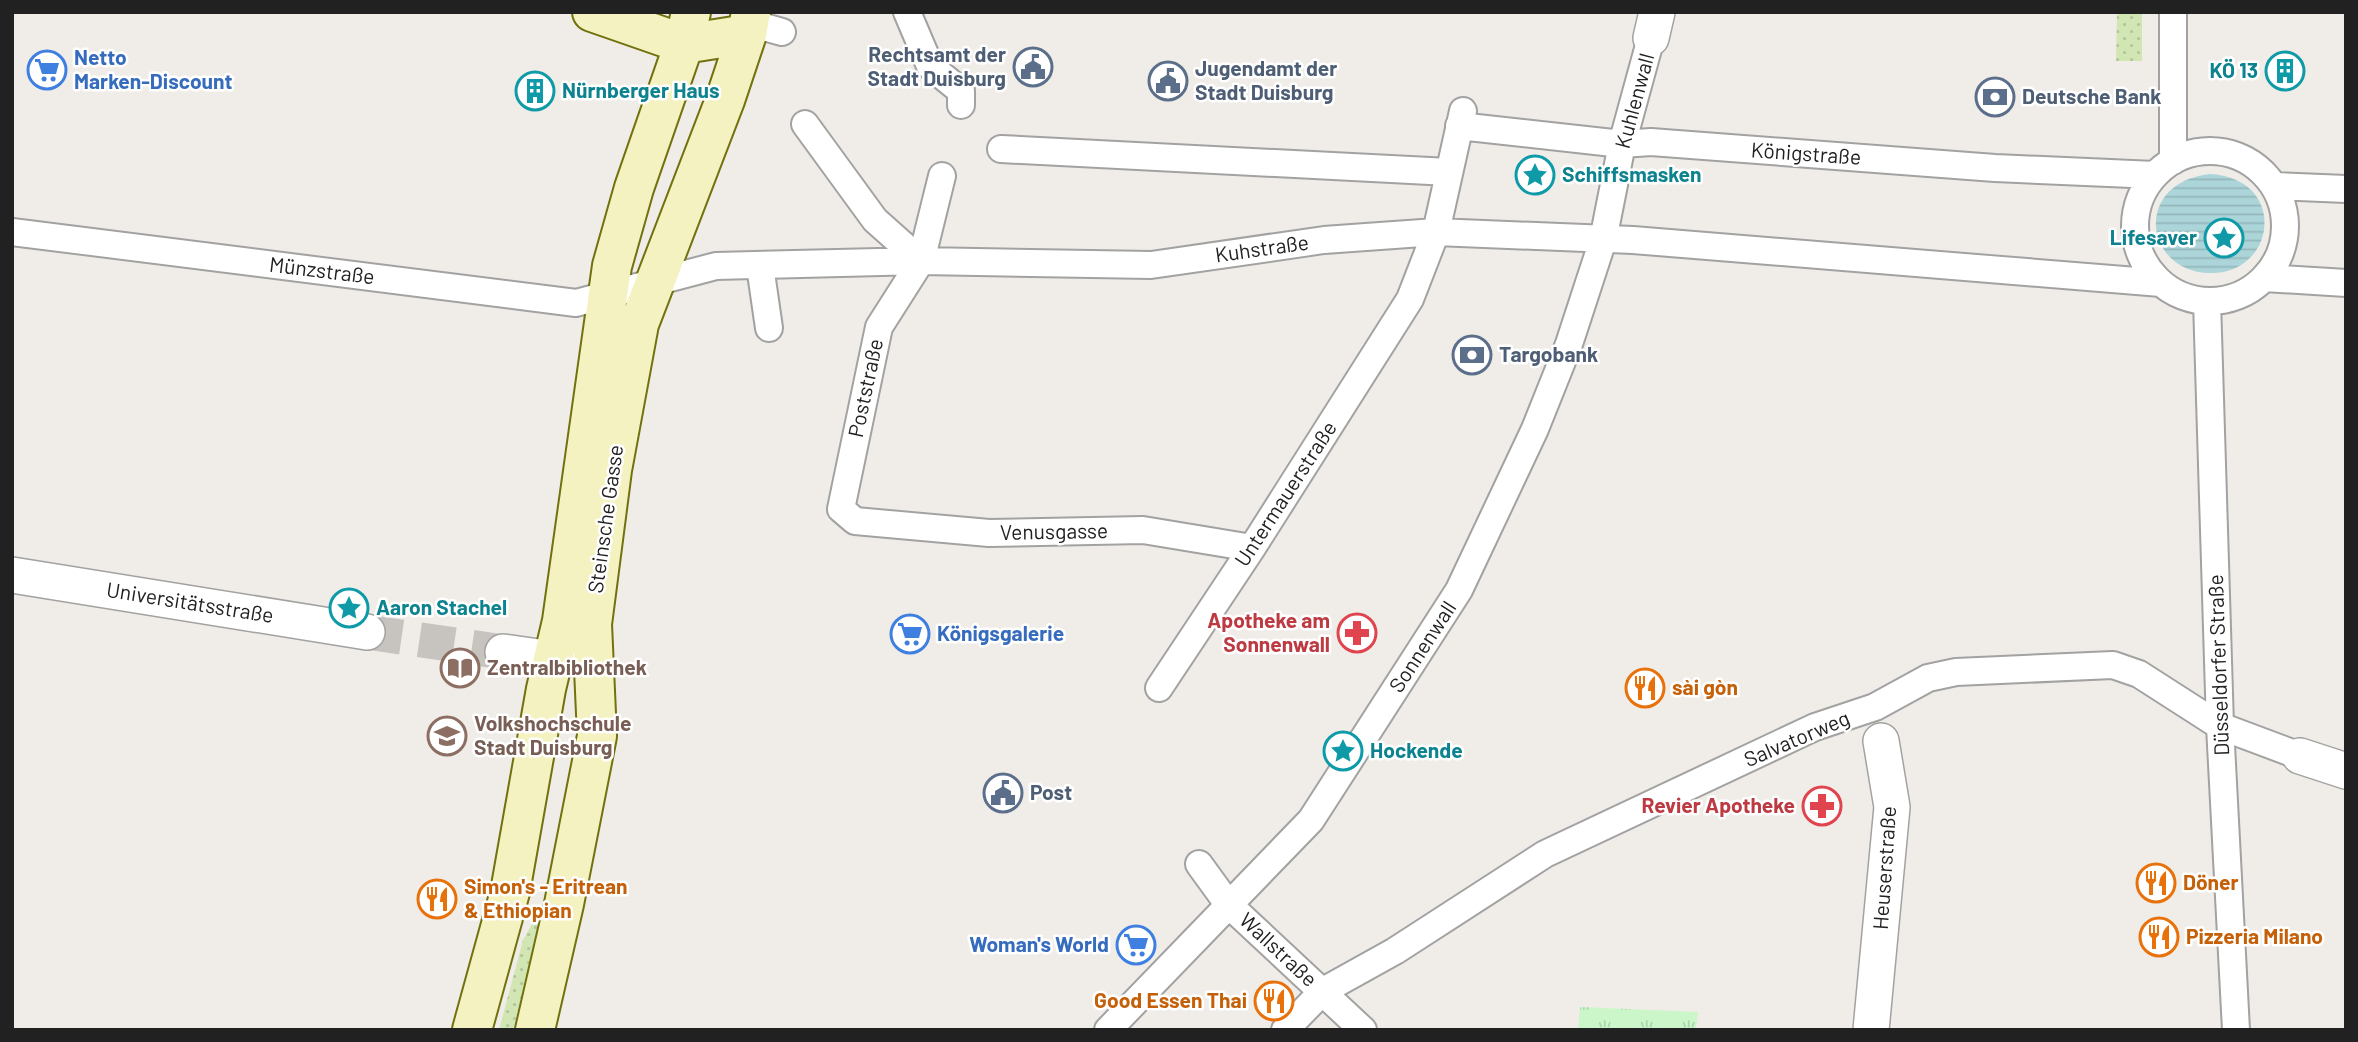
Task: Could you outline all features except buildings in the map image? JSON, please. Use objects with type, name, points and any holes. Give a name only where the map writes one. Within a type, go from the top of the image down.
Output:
[{"type":"main road","points":[[592,12],[687,28],[754,23]]},
{"type":"main road","name":"Steinsche Gasse","points":[[472,1030],[510,892],[553,659],[631,289],[709,143],[754,23]]},
{"type":"main road","name":"Steinsche Gasse","points":[[535,1030],[564,904],[597,736],[592,624],[612,470],[639,324],[631,289],[612,266],[634,188],[687,28]]},
{"type":"street","points":[[907,12],[930,66],[961,91],[961,106]]},
{"type":"street","points":[[2161,283],[2145,264],[2136,240],[2136,215],[2142,193],[2164,168],[2173,12]]},
{"type":"street","name":"Kuhlenwall","points":[[1613,189],[1622,144],[1654,25]]},
{"type":"street","name":"Königstraße","points":[[1461,117],[1622,144],[1651,142],[1995,168],[2164,168],[2194,152],[2217,151],[2240,156],[2260,169],[2274,186],[2284,208],[2286,231],[2281,253],[2264,278],[2252,289],[2230,299],[2207,301],[2183,296],[2161,283],[1633,240],[1603,240]]},
{"type":"street","name":"Untermauerstraße","points":[[1159,688],[1252,548],[1410,299],[1436,232],[1461,117]]},
{"type":"street","points":[[805,124],[875,220],[921,261],[942,176]]},
{"type":"street","points":[[1001,149],[1449,172]]},
{"type":"street","points":[[2274,186],[2346,190]]},
{"type":"street","name":"Sonnenwall","points":[[1108,1030],[1311,820],[1460,590],[1535,429],[1569,344],[1603,240],[1613,189]]},
{"type":"street","name":"Münzstraße","points":[[12,232],[576,303],[631,289]]},
{"type":"street","name":"Kuhstraße","points":[[631,289],[716,266],[921,261],[1151,265],[1325,240],[1436,232],[1603,240]]},
{"type":"street","name":"Poststraße","points":[[855,521],[841,509],[879,327],[921,261]]},
{"type":"street","points":[[760,266],[769,328]]},
{"type":"street","points":[[2264,278],[2346,284]]},
{"type":"street","name":"Düsseldorfer Straße","points":[[2207,301],[2220,726],[2236,1030]]},
{"type":"street","name":"Venusgasse","points":[[855,521],[989,533],[1143,530],[1252,548]]},
{"type":"street","name":"Universitätsstraße","points":[[12,575],[367,632]]},
{"type":"street","points":[[503,652],[553,659],[593,657]]},
{"type":"street","name":"Salvatorweg","points":[[1285,1030],[1322,991],[1395,951],[1545,854],[1815,727],[1875,707],[1920,682],[1945,674],[2112,665],[2138,674],[2220,726],[2300,756]]},
{"type":"street","name":"Heuserstraße","points":[[1871,1030],[1892,807],[1875,707]]},
{"type":"street","points":[[2300,756],[2346,771]]},
{"type":"street","name":"Wallstraße","points":[[1199,864],[1228,904],[1363,1030]]},
{"type":"green space","points":[[2142,12],[2142,61],[2116,61],[2117,13]]},
{"type":"green space","points":[[532,924],[539,925],[538,931],[513,1030],[499,1030],[523,940]]},
{"type":"green space","points":[[1580,1007],[1698,1012],[1696,1030],[1578,1030]]},
{"type":"water","points":[[2210,174],[2235,179],[2252,191],[2262,206],[2264,224],[2261,241],[2251,257],[2235,268],[2214,273],[2191,270],[2173,260],[2161,245],[2156,228],[2158,210],[2167,194],[2184,181]]},
{"type":"tunnel","points":[[367,632],[503,652]]},
{"type":"place","name":"Rechtsamt der Stadt Duisburg","points":[[1033,67]]},
{"type":"place","name":"Netto Marken-Discount","points":[[47,70]]},
{"type":"place","name":"KÖ 13","points":[[2285,71]]},
{"type":"place","name":"Jugendamt der Stadt Duisburg","points":[[1168,81]]},
{"type":"place","name":"Nürnberger Haus","points":[[535,91]]},
{"type":"place","name":"Deutsche Bank","points":[[1995,97]]},
{"type":"place","name":"Schiffsmasken","points":[[1535,175]]},
{"type":"place","name":"Lifesaver","points":[[2224,238]]},
{"type":"place","name":"Targobank","points":[[1472,355]]},
{"type":"place","name":"Aaron Stachel","points":[[349,608]]},
{"type":"place","name":"Apotheke am Sonnenwall","points":[[1357,633]]},
{"type":"place","name":"Königsgalerie","points":[[910,634]]},
{"type":"place","name":"Zentralbibliothek","points":[[460,668]]},
{"type":"place","name":"sài gòn","points":[[1645,688]]},
{"type":"place","name":"Volkshochschule Stadt Duisburg","points":[[447,736]]},
{"type":"place","name":"Hockende","points":[[1343,751]]},
{"type":"place","name":"Post","points":[[1003,793]]},
{"type":"place","name":"Revier Apotheke","points":[[1822,806]]},
{"type":"place","name":"Döner","points":[[2156,883]]},
{"type":"place","name":"Simon's - Eritrean & Ethiopian","points":[[437,899]]},
{"type":"place","name":"Pizzeria Milano","points":[[2159,937]]},
{"type":"place","name":"Woman's World","points":[[1136,945]]},
{"type":"place","name":"Good Essen Thai","points":[[1274,1001]]}]
